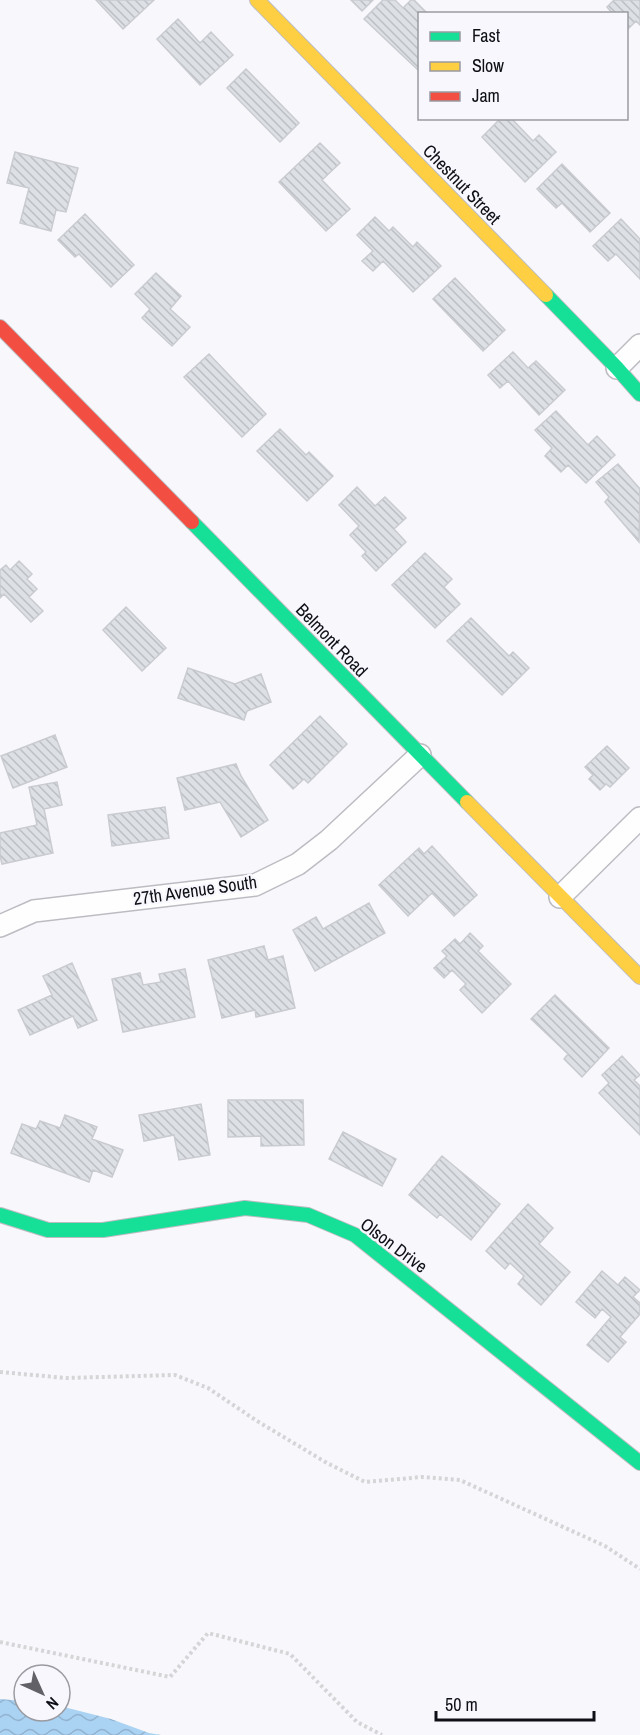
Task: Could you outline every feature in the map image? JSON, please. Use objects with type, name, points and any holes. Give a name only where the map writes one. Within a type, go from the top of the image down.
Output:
[{"type":"street","name":"Chestnut Street","points":[[257,0],[640,394]]},
{"type":"street","name":"Belmont Road","points":[[0,327],[640,977]]},
{"type":"street","points":[[617,368],[640,345]]},
{"type":"street","name":"27th Avenue South","points":[[0,926],[34,911],[255,885],[298,864],[329,840],[420,755]]},
{"type":"street","points":[[560,897],[640,818]]},
{"type":"street","name":"Olson Drive","points":[[0,1215],[48,1230],[104,1230],[245,1208],[308,1215],[355,1235],[640,1462]]},
{"type":"path","points":[[0,1372],[66,1378],[175,1375],[208,1388],[327,1463],[365,1482],[422,1477],[460,1480],[605,1546],[640,1569]]},
{"type":"path","points":[[0,1642],[170,1677],[208,1633],[290,1654],[357,1722],[382,1735]]},
{"type":"water","points":[[0,1699],[12,1700],[12,1723],[72,1723],[72,1709],[161,1735],[0,1735]]},
{"type":"building","points":[[96,0],[154,0],[123,29]]},
{"type":"building","points":[[351,0],[373,0],[362,11]]},
{"type":"building","points":[[383,0],[395,0],[403,8],[414,0],[426,12],[418,12],[418,70],[364,19]]},
{"type":"building","points":[[614,0],[640,0],[640,25],[636,21],[628,29],[628,12],[611,12],[607,7]]},
{"type":"building","points":[[178,19],[200,43],[211,32],[233,55],[200,85],[157,39]]},
{"type":"building","points":[[246,69],[299,123],[280,142],[227,88]]},
{"type":"building","points":[[499,120],[513,120],[533,141],[539,135],[556,152],[525,182],[482,137]]},
{"type":"building","points":[[320,143],[340,163],[322,180],[350,209],[326,231],[279,182]]},
{"type":"building","points":[[15,152],[78,168],[66,212],[56,210],[51,231],[20,223],[29,188],[7,183]]},
{"type":"building","points":[[562,164],[610,213],[590,232],[562,203],[556,208],[537,189]]},
{"type":"building","points":[[85,214],[134,265],[111,287],[79,254],[75,257],[58,240]]},
{"type":"building","points":[[375,217],[389,231],[393,227],[413,247],[417,242],[441,266],[413,292],[383,261],[373,271],[362,261],[373,251],[357,235]]},
{"type":"building","points":[[621,219],[640,239],[640,279],[616,254],[608,261],[593,246]]},
{"type":"building","points":[[156,273],[181,296],[170,309],[190,327],[172,346],[142,318],[150,309],[135,294]]},
{"type":"building","points":[[455,278],[505,330],[483,351],[433,299]]},
{"type":"building","points":[[513,352],[528,368],[536,361],[565,390],[539,415],[508,381],[500,388],[488,375]]},
{"type":"building","points":[[209,354],[266,414],[242,437],[184,377]]},
{"type":"building","points":[[556,411],[588,445],[597,436],[615,455],[586,483],[568,465],[561,472],[545,456],[552,448],[535,430]]},
{"type":"building","points":[[280,429],[306,455],[309,452],[333,476],[307,501],[257,451]]},
{"type":"building","points":[[618,464],[640,489],[639,542],[605,502],[609,497],[596,482]]},
{"type":"building","points":[[357,487],[375,506],[385,497],[406,518],[394,529],[406,542],[376,571],[362,556],[366,552],[350,535],[359,526],[339,505]]},
{"type":"building","points":[[425,553],[452,579],[444,587],[460,604],[435,628],[392,585]]},
{"type":"building","points":[[19,561],[32,574],[27,579],[37,589],[29,597],[43,611],[31,622],[4,594],[0,598],[0,570],[6,565],[10,570]]},
{"type":"building","points":[[126,607],[166,648],[142,671],[103,630]]},
{"type":"building","points":[[471,618],[509,656],[513,652],[529,668],[502,695],[447,641]]},
{"type":"building","points":[[188,668],[235,684],[261,674],[271,702],[247,711],[244,720],[178,698]]},
{"type":"building","points":[[320,716],[347,744],[308,783],[304,779],[293,789],[270,765]]},
{"type":"building","points":[[55,735],[67,767],[13,788],[1,756]]},
{"type":"building","points":[[607,746],[629,768],[610,787],[606,784],[600,790],[589,779],[593,775],[585,767]]},
{"type":"building","points":[[236,764],[268,820],[241,837],[220,802],[185,810],[177,778]]},
{"type":"building","points":[[57,782],[62,805],[44,809],[53,853],[2,864],[0,833],[37,825],[29,787]]},
{"type":"building","points":[[165,807],[169,838],[112,846],[108,815]]},
{"type":"building","points":[[432,846],[477,895],[454,916],[432,893],[408,916],[379,885],[419,848],[424,854]]},
{"type":"building","points":[[369,903],[385,933],[315,971],[293,930],[316,917],[323,929]]},
{"type":"building","points":[[470,933],[483,946],[478,951],[511,984],[482,1013],[460,990],[466,984],[452,970],[444,978],[434,968],[447,956],[442,951],[455,939],[460,944]]},
{"type":"building","points":[[264,946],[268,960],[283,956],[295,1008],[256,1017],[255,1010],[222,1018],[208,960]]},
{"type":"building","points":[[72,963],[97,1020],[78,1028],[73,1016],[30,1035],[18,1010],[52,995],[43,976]]},
{"type":"building","points":[[185,969],[195,1017],[123,1032],[112,979],[140,973],[143,985],[161,982],[159,974]]},
{"type":"building","points":[[555,995],[609,1048],[582,1077],[564,1059],[568,1054],[531,1019]]},
{"type":"building","points":[[622,1056],[640,1075],[634,1080],[640,1086],[640,1135],[599,1093],[609,1083],[602,1075]]},
{"type":"building","points":[[228,1100],[303,1100],[304,1145],[261,1146],[261,1136],[228,1137]]},
{"type":"building","points":[[201,1104],[210,1155],[179,1160],[174,1135],[144,1141],[139,1115]]},
{"type":"building","points":[[65,1115],[97,1127],[92,1139],[123,1150],[112,1177],[93,1170],[89,1182],[11,1153],[22,1124],[36,1129],[40,1121],[60,1128]]},
{"type":"building","points":[[343,1132],[396,1159],[382,1186],[329,1159]]},
{"type":"building","points":[[442,1156],[500,1204],[471,1240],[440,1214],[437,1218],[409,1195]]},
{"type":"building","points":[[528,1204],[553,1228],[539,1244],[570,1272],[541,1305],[518,1284],[524,1276],[510,1263],[505,1269],[486,1251]]},
{"type":"building","points":[[602,1271],[618,1285],[625,1277],[640,1290],[633,1297],[640,1303],[640,1314],[620,1337],[626,1342],[608,1362],[587,1345],[611,1317],[602,1309],[595,1318],[576,1302]]},
{"type":"traffic: fast","points":[[546,295],[640,394]]},
{"type":"traffic: fast","points":[[192,522],[467,802]]},
{"type":"traffic: fast","points":[[0,1215],[48,1230],[103,1230],[245,1208],[308,1215],[355,1235],[640,1463]]},
{"type":"traffic: slow","points":[[257,0],[546,295]]},
{"type":"traffic: slow","points":[[467,802],[640,977]]},
{"type":"traffic: jam","points":[[0,327],[192,522]]}]
